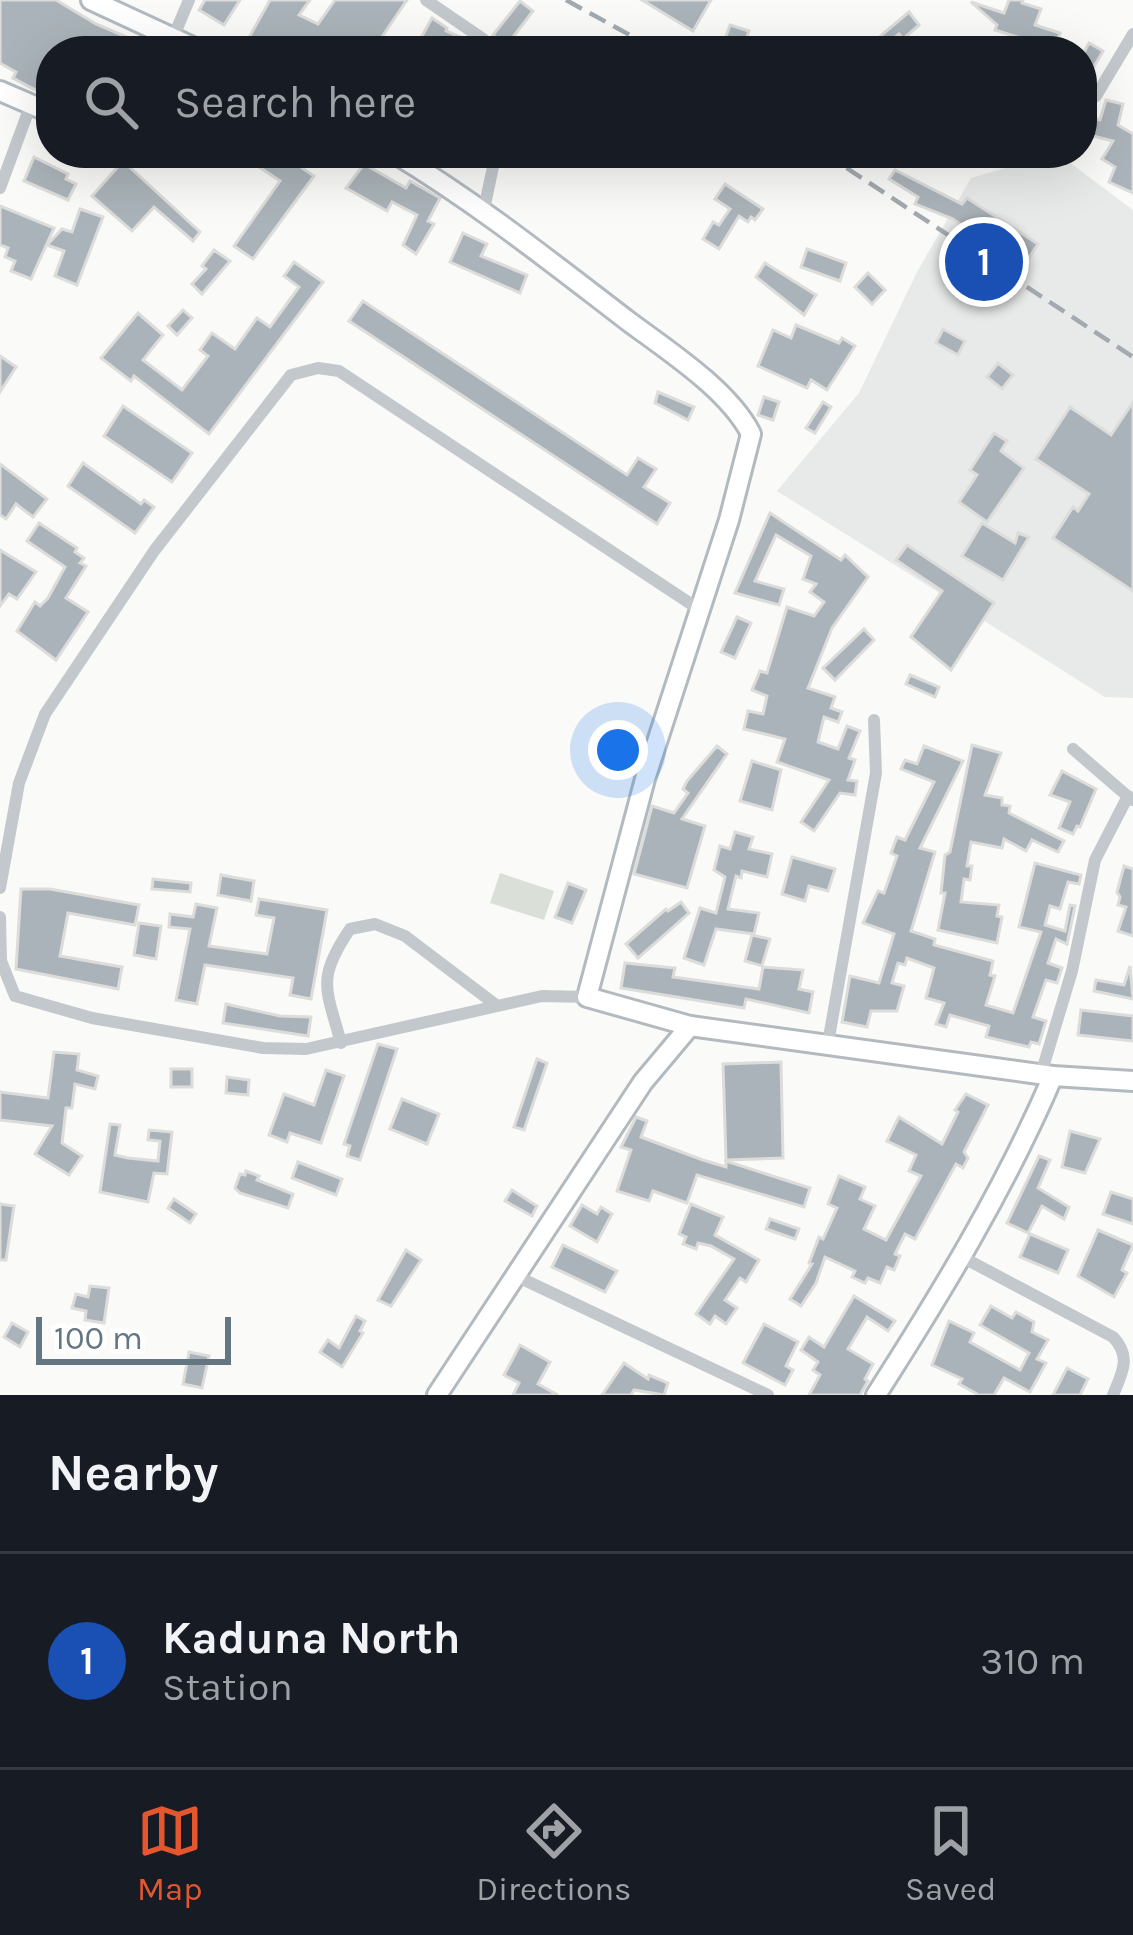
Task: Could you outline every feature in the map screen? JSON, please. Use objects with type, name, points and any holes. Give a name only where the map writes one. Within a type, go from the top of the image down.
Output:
[{"type":"street","points":[[91,0],[169,36]]},
{"type":"street","points":[[174,36],[189,0]]},
{"type":"street","points":[[426,0],[478,36]]},
{"type":"street","points":[[1097,94],[1133,34]]},
{"type":"street","points":[[0,91],[36,106]]},
{"type":"street","points":[[1,183],[31,104]]},
{"type":"street","points":[[418,168],[484,209],[689,367],[745,422],[751,442],[645,778],[587,997]]},
{"type":"street","points":[[484,209],[493,168]]},
{"type":"street","points":[[0,888],[19,783],[45,714],[154,551],[291,375],[318,368],[339,371],[700,610]]},
{"type":"street","points":[[828,1043],[876,773],[874,720]]},
{"type":"street","points":[[876,1395],[962,1257],[1028,1134],[1047,1075],[1095,860],[1131,798],[1073,749]]},
{"type":"street","points":[[0,917],[1,961],[15,995],[92,1018],[263,1048],[306,1049],[341,1043],[542,996],[587,997],[690,1026],[1047,1075],[1133,1081]]},
{"type":"street","points":[[341,1043],[324,983],[332,956],[350,929],[374,924],[405,936],[496,1005]]},
{"type":"street","points":[[437,1395],[643,1082],[690,1026]]},
{"type":"street","points":[[962,1257],[1113,1337],[1124,1348],[1125,1365],[1112,1395]]},
{"type":"street","points":[[516,1276],[768,1395]]},
{"type":"shaded area","points":[[1005,168],[1077,168],[1133,210],[1133,698],[1105,697],[777,491],[859,393],[917,272],[971,178]]},
{"type":"shaded area","points":[[500,873],[554,891],[544,920],[490,903]]},
{"type":"building","points":[[0,0],[56,0],[124,36],[36,36],[36,90],[13,78],[16,72],[0,63]]},
{"type":"building","points":[[205,0],[240,0],[224,25],[199,10]]},
{"type":"building","points":[[270,0],[310,0],[299,15],[318,24],[335,0],[407,0],[382,36],[250,36]]},
{"type":"building","points":[[642,0],[711,0],[693,31]]},
{"type":"building","points":[[1009,0],[1023,0],[1041,9],[1035,25],[1059,36],[1014,36],[995,30],[997,25],[971,2],[1004,13]]},
{"type":"building","points":[[520,1],[533,11],[514,36],[493,35]]},
{"type":"building","points":[[909,12],[919,25],[906,36],[880,36]]},
{"type":"building","points":[[432,18],[458,36],[422,36]]},
{"type":"building","points":[[730,25],[749,31],[747,36],[726,36]]},
{"type":"building","points":[[1106,100],[1123,104],[1118,125],[1133,134],[1133,193],[1109,182],[1115,167],[1102,159],[1113,141],[1097,137]]},
{"type":"building","points":[[34,157],[36,168],[56,168],[76,184],[68,200],[24,181]]},
{"type":"building","points":[[117,168],[131,168],[200,232],[193,241],[154,207],[132,231],[92,196]]},
{"type":"building","points":[[260,168],[302,168],[314,176],[253,259],[234,246],[280,181]]},
{"type":"building","points":[[361,168],[371,168],[406,188],[410,181],[440,198],[428,221],[434,224],[416,254],[403,245],[417,215],[392,202],[387,211],[346,188]]},
{"type":"building","points":[[895,170],[962,204],[967,198],[1038,244],[1023,267],[953,219],[915,204],[918,197],[889,179]]},
{"type":"building","points":[[725,184],[763,209],[755,220],[751,217],[748,222],[739,216],[719,249],[703,239],[713,222],[719,225],[730,209],[715,199]]},
{"type":"building","points":[[0,206],[54,228],[31,279],[11,271],[15,261],[5,257],[8,248],[0,245]]},
{"type":"building","points":[[80,209],[103,217],[77,285],[55,276],[64,251],[47,245],[62,229],[72,232]]},
{"type":"building","points":[[463,233],[487,244],[481,256],[527,275],[520,293],[450,262]]},
{"type":"building","points":[[807,249],[846,263],[840,281],[801,267]]},
{"type":"building","points":[[214,250],[230,261],[202,294],[192,284],[206,269],[202,266]]},
{"type":"building","points":[[294,262],[323,282],[209,434],[134,376],[131,381],[101,358],[138,313],[163,335],[143,360],[182,390],[208,356],[200,350],[212,333],[235,349],[257,318],[270,327],[299,287],[284,276]]},
{"type":"building","points":[[765,263],[816,295],[804,315],[756,277]]},
{"type":"building","points":[[868,273],[885,290],[872,304],[855,287]]},
{"type":"building","points":[[363,301],[627,475],[638,458],[656,469],[644,487],[670,503],[657,524],[349,321]]},
{"type":"building","points":[[183,310],[192,318],[177,335],[168,326]]},
{"type":"building","points":[[796,325],[855,346],[827,390],[811,380],[807,388],[758,366],[773,330],[791,338]]},
{"type":"building","points":[[943,329],[965,341],[958,355],[936,343]]},
{"type":"building","points":[[0,356],[16,367],[0,392]]},
{"type":"building","points":[[998,363],[1013,375],[1002,389],[987,377]]},
{"type":"building","points":[[658,392],[694,407],[688,420],[655,403]]},
{"type":"building","points":[[764,397],[779,402],[773,420],[758,415]]},
{"type":"building","points":[[823,402],[831,407],[815,433],[806,428]]},
{"type":"building","points":[[1133,402],[1133,591],[1053,538],[1073,507],[1078,511],[1089,494],[1036,459],[1070,407],[1111,435]]},
{"type":"building","points":[[123,406],[192,453],[172,482],[104,436]]},
{"type":"building","points":[[994,433],[1007,441],[1001,451],[1024,468],[987,522],[959,502],[977,475],[970,470]]},
{"type":"building","points":[[83,463],[141,504],[144,500],[154,507],[135,533],[68,486]]},
{"type":"building","points":[[0,464],[47,499],[33,517],[16,504],[6,519],[0,515]]},
{"type":"building","points":[[770,513],[841,560],[845,555],[868,577],[832,628],[808,688],[835,697],[831,708],[842,712],[838,722],[824,717],[818,742],[838,749],[847,726],[860,731],[849,758],[855,760],[848,780],[857,781],[855,795],[840,793],[814,831],[801,822],[829,780],[777,762],[785,739],[744,729],[748,711],[763,714],[767,696],[752,690],[760,671],[767,673],[787,607],[814,616],[824,602],[810,592],[816,584],[803,579],[811,556],[776,535],[755,581],[784,589],[779,605],[735,593]]},
{"type":"building","points":[[39,523],[77,548],[75,552],[84,558],[80,563],[86,566],[66,598],[88,612],[56,660],[17,631],[35,602],[40,606],[48,598],[65,567],[27,541]]},
{"type":"building","points":[[982,523],[1015,543],[1018,533],[1029,537],[1003,580],[962,556]]},
{"type":"building","points":[[907,545],[994,603],[951,670],[911,637],[942,591],[896,560]]},
{"type":"building","points":[[0,550],[36,572],[17,599],[9,594],[0,606]]},
{"type":"building","points":[[737,617],[751,623],[735,658],[721,652]]},
{"type":"building","points":[[864,629],[874,640],[835,680],[823,668]]},
{"type":"building","points":[[910,675],[939,687],[935,697],[906,684]]},
{"type":"building","points":[[972,745],[1001,753],[985,795],[1002,798],[1002,805],[1010,806],[1009,813],[1064,841],[1058,852],[1032,840],[1026,851],[1004,839],[1002,848],[971,842],[970,880],[964,879],[961,902],[999,905],[997,916],[1002,917],[997,943],[938,930],[945,855],[950,852]]},
{"type":"building","points":[[717,746],[727,754],[682,819],[705,826],[687,888],[634,874],[652,806],[674,813],[688,793],[683,789],[687,781]]},
{"type":"building","points":[[924,746],[963,761],[920,848],[935,852],[911,931],[935,939],[934,945],[993,961],[990,975],[995,976],[986,1005],[1013,1013],[1041,932],[1019,927],[1035,863],[1081,875],[1079,884],[1068,882],[1060,909],[1050,906],[1045,925],[1065,931],[1070,905],[1075,906],[1067,944],[1056,939],[1048,963],[1062,968],[1057,983],[1046,980],[1033,1017],[1046,1021],[1039,1044],[1031,1042],[1029,1047],[986,1037],[989,1026],[950,1015],[946,1027],[936,1024],[944,1003],[926,998],[934,968],[907,958],[905,965],[898,963],[892,983],[904,986],[897,1011],[871,1011],[867,1027],[842,1022],[850,976],[879,983],[894,934],[863,923],[878,891],[884,893],[897,856],[891,853],[897,837],[905,840],[934,782],[901,769],[905,760],[917,764]]},
{"type":"building","points":[[752,761],[781,770],[772,810],[740,801]]},
{"type":"building","points":[[1062,771],[1096,789],[1073,834],[1059,828],[1070,802],[1050,795]]},
{"type":"building","points":[[735,832],[753,837],[749,849],[772,854],[767,877],[742,871],[741,878],[736,876],[728,909],[759,913],[754,934],[716,929],[704,965],[684,958],[700,908],[716,913],[725,877],[714,870],[720,846],[730,849]]},
{"type":"building","points":[[792,857],[835,869],[828,891],[809,886],[805,901],[782,894]]},
{"type":"building","points":[[1124,866],[1133,869],[1133,936],[1118,931],[1126,907],[1118,905],[1117,892]]},
{"type":"building","points":[[221,875],[254,881],[251,901],[218,895]]},
{"type":"building","points":[[153,879],[191,883],[190,892],[152,889]]},
{"type":"building","points":[[568,883],[586,890],[572,923],[555,917]]},
{"type":"building","points":[[21,889],[50,889],[139,905],[135,925],[68,913],[60,956],[122,967],[118,989],[16,969]]},
{"type":"building","points":[[259,899],[327,910],[311,999],[290,995],[293,978],[205,965],[197,1004],[176,1000],[190,929],[169,927],[170,914],[193,917],[196,904],[217,908],[209,946],[267,954],[274,918],[256,915]]},
{"type":"building","points":[[681,902],[689,913],[638,958],[626,944]]},
{"type":"building","points":[[139,923],[161,926],[156,959],[134,955]]},
{"type":"building","points":[[752,935],[770,939],[762,966],[745,961]]},
{"type":"building","points":[[625,963],[675,968],[673,977],[759,989],[763,967],[803,970],[799,989],[813,992],[809,1013],[746,999],[744,1008],[621,988]]},
{"type":"building","points":[[1130,966],[1133,999],[1094,991],[1096,980],[1124,985]]},
{"type":"building","points":[[226,1004],[280,1016],[311,1017],[308,1036],[223,1023]]},
{"type":"building","points":[[1081,1010],[1133,1016],[1133,1041],[1078,1035]]},
{"type":"building","points":[[378,1044],[397,1049],[360,1160],[347,1156],[350,1146],[344,1144]]},
{"type":"building","points":[[54,1052],[79,1054],[77,1070],[98,1076],[95,1089],[75,1084],[72,1108],[66,1108],[62,1143],[82,1156],[69,1175],[35,1154],[52,1126],[0,1120],[0,1092],[48,1098]]},
{"type":"building","points":[[537,1059],[547,1063],[524,1130],[514,1127]]},
{"type":"building","points":[[781,1062],[783,1158],[726,1160],[723,1064]]},
{"type":"building","points":[[171,1069],[192,1069],[192,1087],[171,1087]]},
{"type":"building","points":[[326,1070],[344,1076],[321,1143],[290,1133],[287,1142],[269,1135],[284,1094],[314,1105]]},
{"type":"building","points":[[227,1077],[249,1080],[248,1095],[226,1093]]},
{"type":"building","points":[[966,1094],[988,1105],[964,1152],[968,1158],[963,1168],[956,1164],[915,1239],[905,1234],[895,1254],[900,1256],[894,1270],[887,1267],[880,1283],[868,1278],[865,1283],[852,1277],[855,1271],[825,1257],[801,1306],[790,1299],[837,1208],[828,1204],[839,1176],[865,1187],[860,1199],[875,1206],[864,1229],[886,1240],[921,1176],[909,1171],[916,1155],[887,1141],[899,1117],[942,1144]]},
{"type":"building","points":[[402,1099],[439,1114],[427,1144],[390,1129]]},
{"type":"building","points":[[636,1117],[647,1121],[641,1137],[726,1167],[726,1161],[810,1188],[804,1207],[697,1175],[687,1203],[653,1191],[649,1201],[617,1191],[631,1150],[621,1147]]},
{"type":"building","points":[[110,1124],[120,1125],[115,1155],[128,1158],[158,1161],[160,1141],[148,1140],[149,1130],[172,1132],[167,1174],[154,1173],[148,1202],[100,1192]]},
{"type":"building","points":[[1070,1131],[1100,1139],[1085,1173],[1062,1167]]},
{"type":"building","points":[[1039,1156],[1050,1160],[1038,1188],[1069,1207],[1064,1219],[1042,1206],[1028,1233],[1007,1223]]},
{"type":"building","points":[[298,1162],[342,1179],[336,1195],[292,1178]]},
{"type":"building","points":[[246,1171],[293,1194],[288,1208],[240,1193],[235,1188]]},
{"type":"building","points":[[512,1190],[537,1206],[532,1216],[505,1201]]},
{"type":"building","points":[[1111,1192],[1133,1199],[1133,1224],[1103,1214]]},
{"type":"building","points":[[174,1199],[196,1214],[190,1223],[168,1208]]},
{"type":"building","points":[[0,1204],[14,1206],[6,1260],[0,1260]]},
{"type":"building","points":[[691,1204],[723,1217],[715,1235],[759,1260],[746,1282],[740,1278],[725,1300],[737,1308],[726,1324],[715,1316],[710,1324],[696,1314],[734,1259],[711,1246],[698,1243],[696,1249],[683,1244],[686,1237],[679,1234]]},
{"type":"building","points":[[582,1205],[597,1214],[601,1207],[612,1214],[597,1242],[570,1226]]},
{"type":"building","points":[[770,1219],[799,1229],[795,1239],[766,1229]]},
{"type":"building","points":[[1098,1230],[1133,1245],[1122,1270],[1127,1273],[1114,1297],[1078,1276]]},
{"type":"building","points":[[1030,1234],[1068,1250],[1058,1273],[1020,1257]]},
{"type":"building","points":[[563,1245],[617,1271],[605,1292],[552,1267]]},
{"type":"building","points":[[406,1250],[421,1260],[391,1306],[378,1300]]},
{"type":"building","points":[[90,1286],[109,1288],[104,1323],[85,1320],[86,1311],[72,1308],[76,1294],[88,1297]]},
{"type":"building","points":[[854,1296],[895,1321],[888,1331],[867,1317],[848,1349],[873,1364],[868,1381],[860,1395],[809,1395],[820,1375],[813,1370],[818,1362],[801,1350],[809,1337],[824,1347]]},
{"type":"building","points":[[991,1306],[1012,1318],[1016,1312],[1034,1322],[1032,1332],[1048,1340],[1037,1359],[1046,1363],[1030,1392],[1004,1378],[994,1395],[979,1395],[959,1384],[962,1379],[932,1365],[949,1321],[974,1333],[970,1342],[1020,1370],[1029,1353],[980,1325]]},
{"type":"building","points":[[356,1316],[365,1321],[363,1333],[342,1367],[320,1352],[328,1340],[339,1348]]},
{"type":"building","points":[[12,1323],[28,1332],[20,1347],[4,1337]]},
{"type":"building","points":[[764,1324],[798,1342],[786,1366],[793,1370],[785,1385],[743,1363]]},
{"type":"building","points":[[520,1345],[550,1362],[538,1384],[558,1395],[513,1395],[519,1383],[504,1375]]},
{"type":"building","points":[[189,1352],[209,1356],[202,1388],[183,1384]]},
{"type":"building","points":[[624,1363],[648,1379],[649,1375],[668,1383],[664,1395],[634,1390],[631,1395],[602,1395]]},
{"type":"building","points":[[1067,1368],[1088,1379],[1080,1395],[1053,1395]]},
{"type":"railway","points":[[566,0],[632,36]]},
{"type":"railway","points":[[847,168],[1133,357]]},
{"type":"place","name":"Kaduna North","points":[[984,262]]}]
